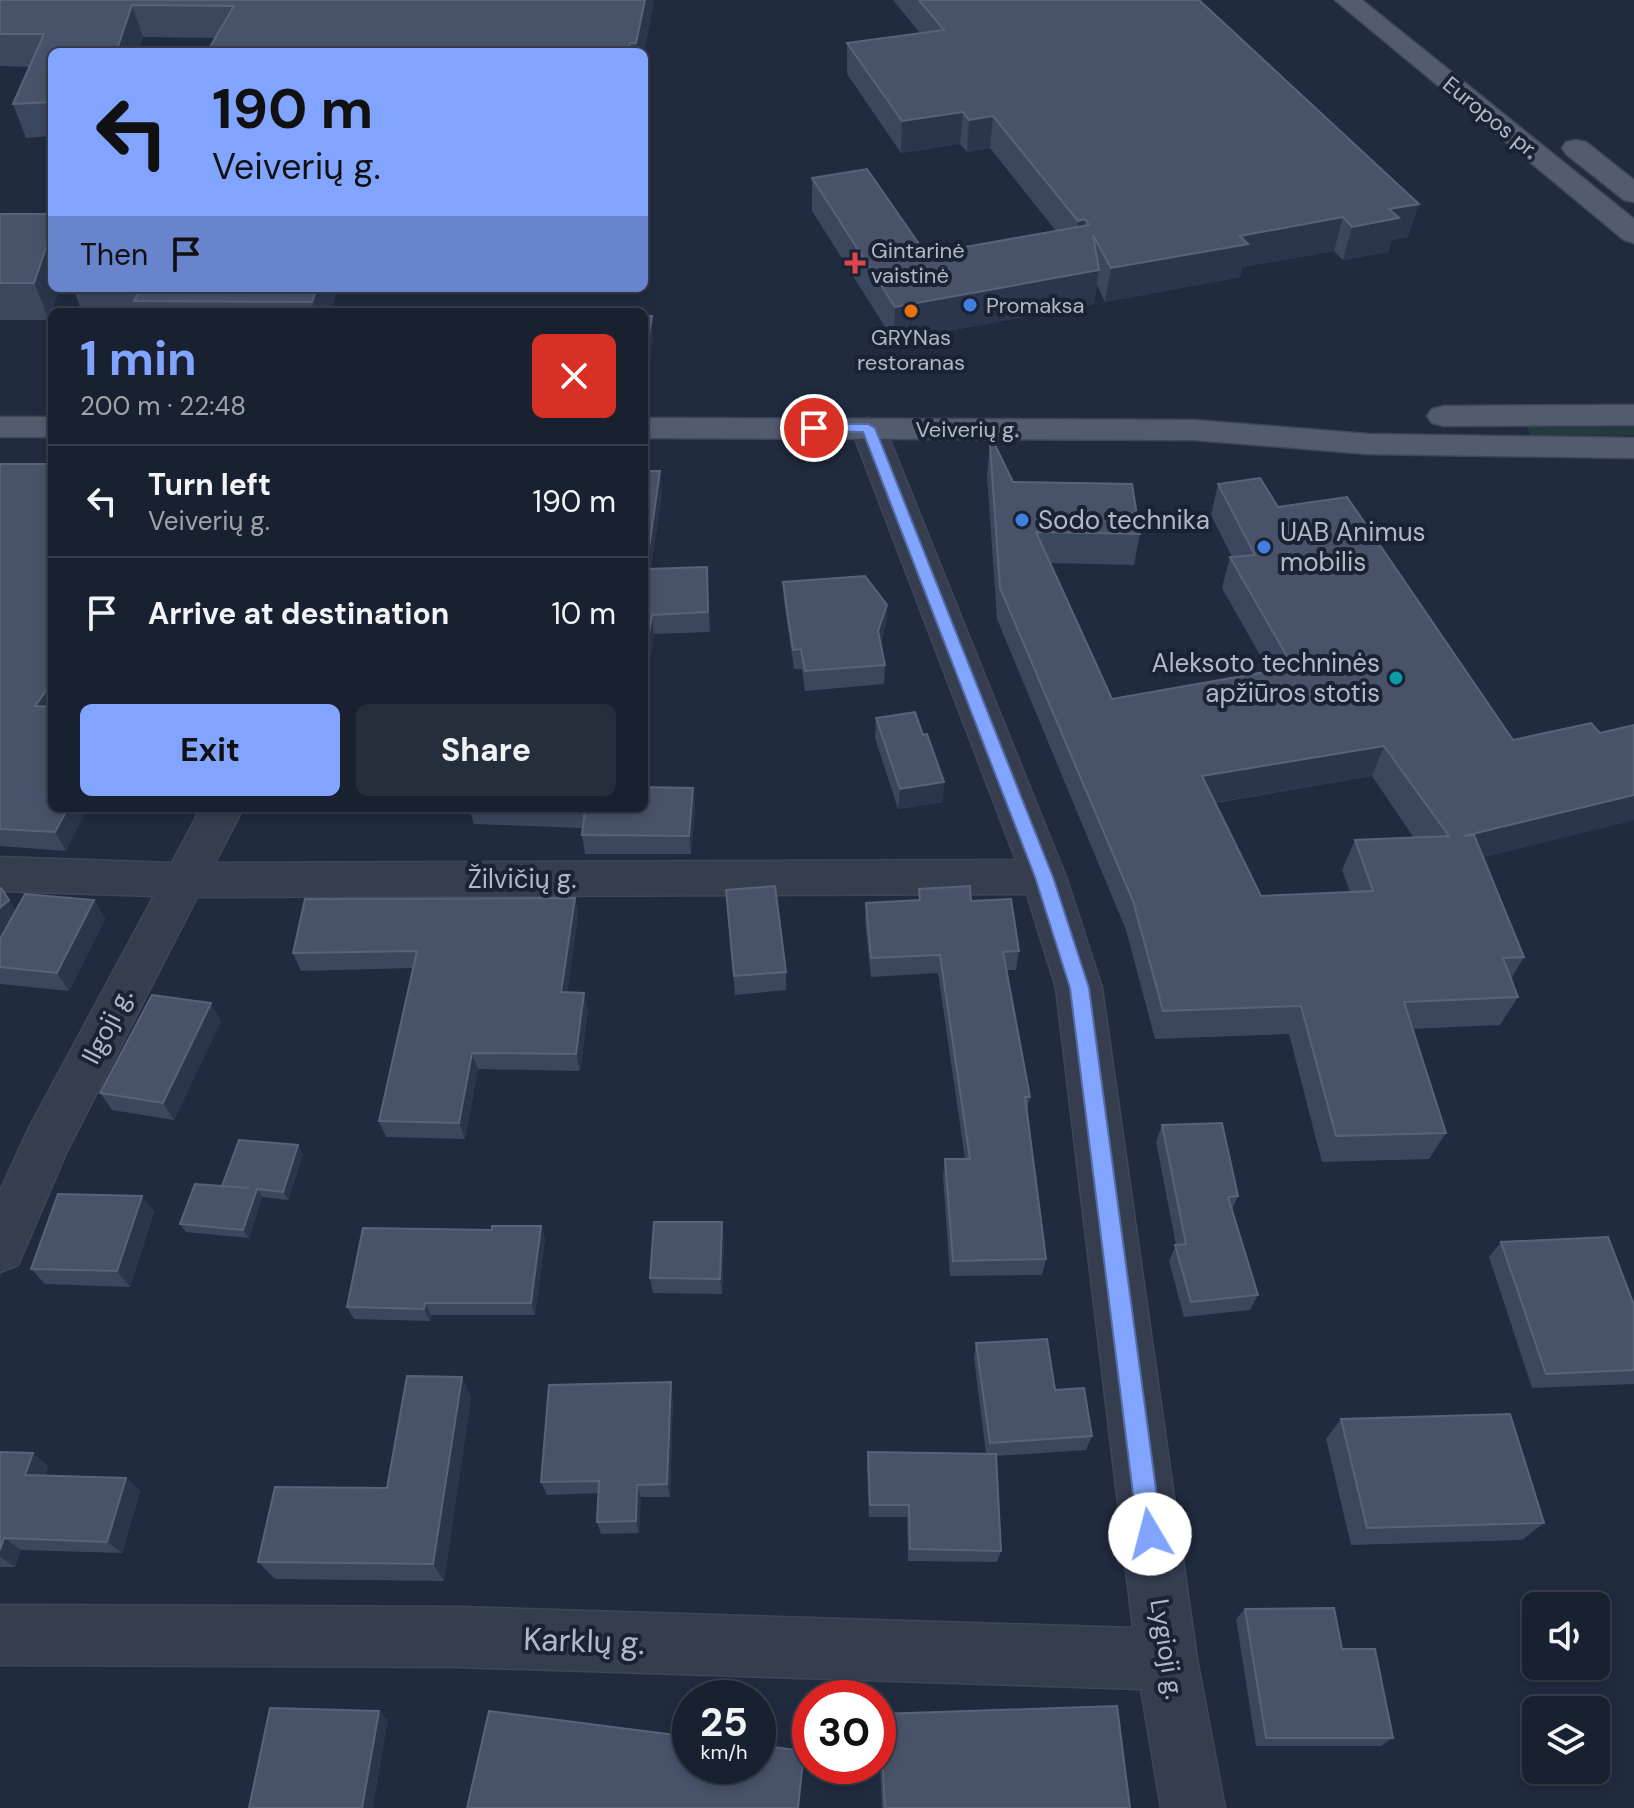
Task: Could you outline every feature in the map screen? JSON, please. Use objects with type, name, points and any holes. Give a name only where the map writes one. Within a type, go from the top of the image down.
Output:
[{"type":"main road","name":"Europos pr.","points":[[1347,0],[1634,234]]},
{"type":"main road","name":"Europos pr.","points":[[1560,136],[1634,194]]},
{"type":"main road","name":"Veiverių g.","points":[[1194,430],[1348,416],[1634,415]]},
{"type":"main road","points":[[0,427],[48,427]]},
{"type":"main road","name":"Veiverių g.","points":[[648,428],[1194,430],[1368,444],[1634,448]]},
{"type":"street","name":"Lygioji g.","points":[[868,428],[1044,877],[1079,988],[1167,1659],[1193,1808]]},
{"type":"street","name":"Ilgoji g.","points":[[0,1248],[46,1143],[220,812]]},
{"type":"street","name":"Žilvičių g.","points":[[0,874],[183,880],[1044,877]]},
{"type":"street","name":"Karklų g.","points":[[0,1635],[458,1637],[1167,1659]]},
{"type":"green space","points":[[1526,426],[1634,426],[1634,435],[1532,436]]},
{"type":"building","points":[[0,0],[645,0],[636,43],[630,43],[629,48],[209,48],[234,6],[132,5],[117,48],[48,48],[48,102],[13,104],[44,34],[0,34]]},
{"type":"building","points":[[919,0],[1199,0],[1419,204],[1389,209],[1399,218],[1352,227],[1343,217],[1240,236],[1248,244],[1111,268],[1093,235],[1099,270],[895,307],[812,178],[867,169],[926,254],[1089,225],[1085,219],[1078,221],[993,116],[969,120],[963,112],[902,121],[847,43],[944,30]]},
{"type":"building","points":[[0,214],[48,214],[48,242],[34,283],[0,283]]},
{"type":"building","points":[[139,292],[316,292],[312,302],[134,301]]},
{"type":"building","points":[[648,316],[652,316],[648,341]]},
{"type":"building","points":[[994,443],[1013,482],[1132,484],[1140,534],[1036,532],[1112,699],[1293,667],[1230,557],[1255,555],[1218,484],[1260,478],[1278,507],[1347,497],[1513,740],[1591,723],[1600,733],[1634,725],[1634,795],[1464,836],[1474,835],[1524,957],[1503,958],[1518,997],[1404,1002],[1446,1133],[1336,1136],[1301,1006],[1163,1011],[1133,901],[1000,588],[990,444]],"holes":[[[1384,746],[1449,836],[1355,840],[1373,891],[1261,896],[1202,776]]]},
{"type":"building","points":[[0,464],[48,464],[48,688],[35,706],[48,707],[48,812],[66,812],[55,832],[0,829]]},
{"type":"building","points":[[648,471],[660,471],[648,555]]},
{"type":"building","points":[[707,567],[708,612],[652,615],[648,639],[648,569]]},
{"type":"building","points":[[865,576],[887,605],[878,631],[885,665],[805,671],[801,649],[793,650],[783,582]]},
{"type":"building","points":[[915,712],[923,735],[927,734],[944,782],[900,789],[876,718]]},
{"type":"building","points":[[648,787],[693,788],[689,836],[582,835],[585,812],[648,812]]},
{"type":"building","points":[[775,886],[786,972],[734,976],[726,890]]},
{"type":"building","points":[[970,886],[971,901],[1011,899],[1019,951],[1003,952],[1030,1097],[1025,1097],[1046,1259],[953,1261],[945,1159],[970,1159],[940,955],[871,958],[866,903],[920,900],[919,889]]},
{"type":"building","points":[[0,889],[9,900],[0,908]]},
{"type":"building","points":[[25,894],[94,900],[57,973],[0,967],[0,939]]},
{"type":"building","points":[[575,898],[561,992],[584,993],[576,1054],[472,1053],[459,1123],[379,1121],[417,951],[293,953],[305,899]]},
{"type":"building","points":[[152,995],[211,1003],[163,1103],[100,1093]]},
{"type":"building","points":[[1222,1123],[1238,1196],[1228,1197],[1258,1295],[1191,1302],[1175,1245],[1186,1244],[1162,1125]]},
{"type":"building","points":[[239,1140],[298,1145],[283,1192],[257,1189],[243,1230],[180,1224],[195,1184],[222,1186]]},
{"type":"building","points":[[58,1194],[142,1196],[117,1271],[31,1269]]},
{"type":"building","points":[[654,1222],[722,1222],[720,1279],[650,1278]]},
{"type":"building","points":[[492,1226],[541,1226],[531,1303],[425,1303],[424,1309],[347,1307],[363,1228],[492,1230]]},
{"type":"building","points":[[1608,1237],[1634,1305],[1634,1370],[1546,1374],[1501,1242]]},
{"type":"building","points":[[1047,1339],[1055,1390],[1084,1388],[1092,1436],[990,1443],[976,1343]]},
{"type":"building","points":[[407,1376],[462,1377],[433,1564],[258,1562],[275,1487],[387,1488]]},
{"type":"building","points":[[671,1382],[667,1484],[637,1485],[636,1521],[597,1522],[599,1481],[541,1482],[549,1385]]},
{"type":"building","points":[[1510,1414],[1544,1523],[1367,1528],[1341,1419]]},
{"type":"building","points":[[0,1452],[33,1453],[25,1475],[126,1478],[107,1542],[4,1538],[0,1550]]},
{"type":"building","points":[[868,1452],[996,1454],[1001,1551],[910,1549],[909,1505],[870,1505]]},
{"type":"building","points":[[1334,1608],[1342,1649],[1375,1649],[1393,1738],[1266,1738],[1245,1609]]},
{"type":"building","points":[[1117,1706],[1130,1808],[885,1808],[884,1784],[896,1784],[896,1713]]},
{"type":"building","points":[[270,1708],[379,1711],[362,1808],[249,1808]]},
{"type":"building","points":[[489,1711],[672,1735],[672,1784],[776,1784],[776,1747],[792,1749],[792,1784],[801,1784],[798,1808],[467,1808]]},
{"type":"place","name":"Gintarinė vaistinė","points":[[855,263]]},
{"type":"place","name":"Promaksa","points":[[970,305]]},
{"type":"place","name":"GRYNas restoranas","points":[[911,311]]},
{"type":"place","name":"Sodo technika","points":[[1022,520]]},
{"type":"place","name":"UAB Animus mobilis","points":[[1264,547]]},
{"type":"place","name":"Aleksoto techninės apžiūros stotis","points":[[1396,678]]},
{"type":"route","points":[[814,428],[868,428],[1044,877],[1079,988],[1150,1534]]}]
